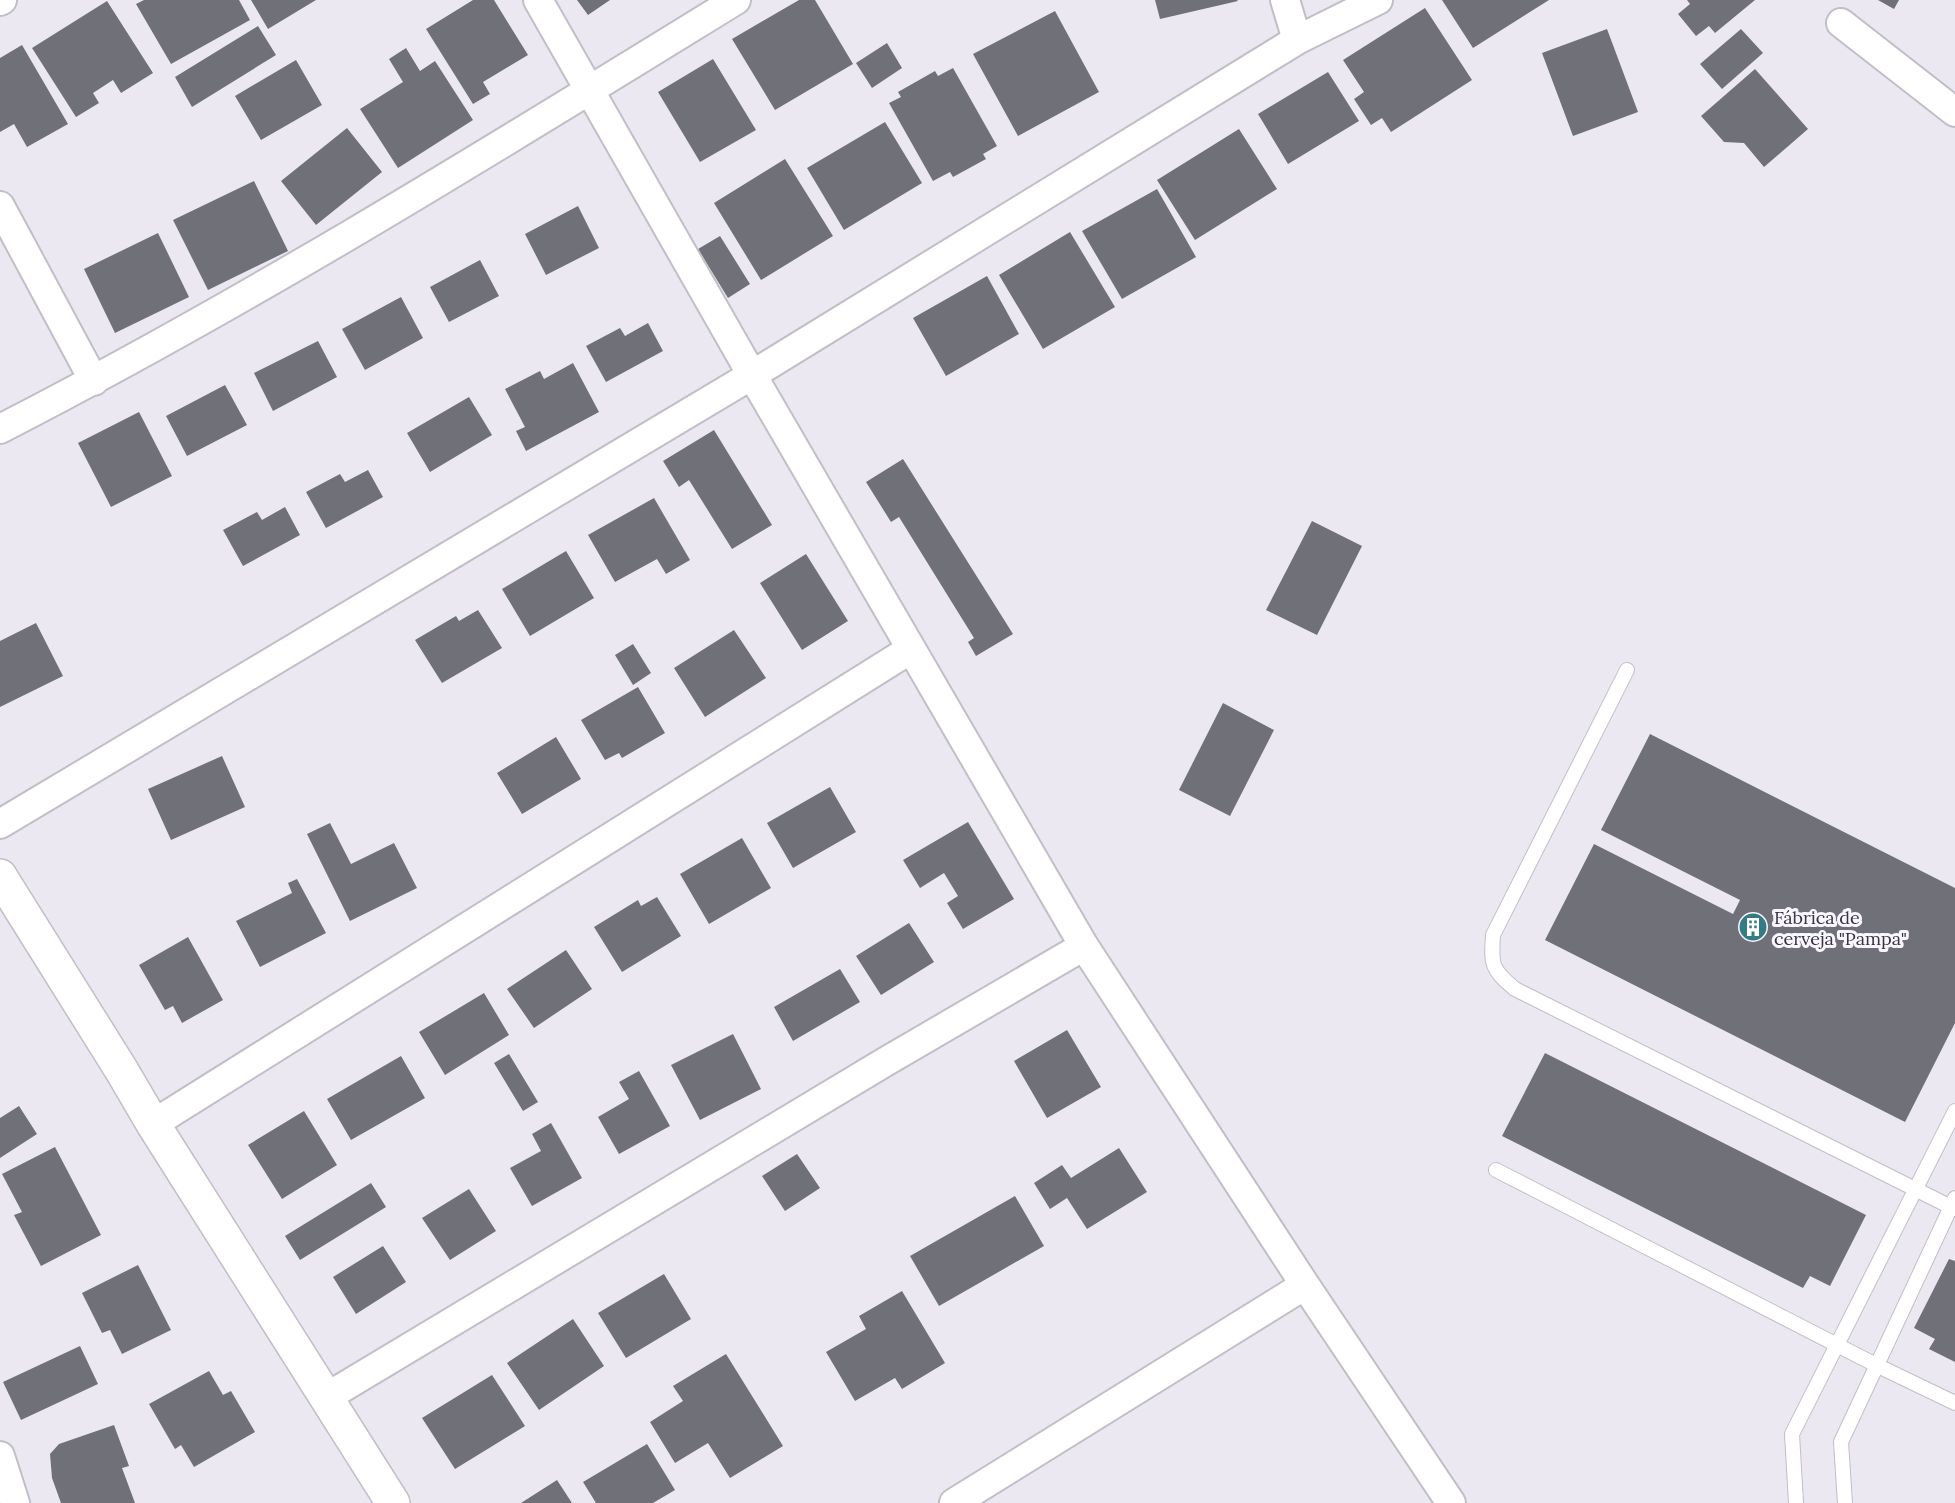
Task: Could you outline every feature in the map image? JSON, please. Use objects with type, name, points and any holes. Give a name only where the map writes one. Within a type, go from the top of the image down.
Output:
[{"type":"street","points":[[538,0],[752,375],[1084,946],[1305,1285],[1451,1503]]},
{"type":"street","points":[[0,429],[94,381],[321,252],[736,0]]},
{"type":"street","points":[[1286,0],[1297,40]]},
{"type":"street","points":[[0,824],[752,375],[1297,40],[1378,0]]},
{"type":"street","points":[[1841,23],[1955,112]]},
{"type":"street","points":[[0,206],[94,381]]},
{"type":"street","points":[[153,1124],[911,649]]},
{"type":"street","points":[[0,876],[153,1124],[393,1503]]},
{"type":"street","points":[[327,1397],[865,1074],[1084,946]]},
{"type":"street","points":[[954,1503],[1305,1285]]},
{"type":"street","points":[[0,1456],[15,1503]]},
{"type":"lane","points":[[1627,670],[1493,935],[1491,956],[1497,974],[1515,989],[1915,1190],[1954,1205],[1876,1365],[1842,1442],[1845,1503]]},
{"type":"lane","points":[[1796,1503],[1792,1434],[1955,1111]]},
{"type":"lane","points":[[1496,1170],[1876,1365],[1955,1403]]},
{"type":"building","points":[[144,0],[239,0],[250,20],[171,64],[136,4]]},
{"type":"building","points":[[251,0],[316,0],[268,29]]},
{"type":"building","points":[[473,0],[494,0],[528,55],[483,82],[490,94],[473,104],[426,29]]},
{"type":"building","points":[[577,0],[610,0],[588,15]]},
{"type":"building","points":[[799,0],[815,0],[853,64],[775,110],[732,39]]},
{"type":"building","points":[[1155,0],[1237,0],[1238,1],[1160,19]]},
{"type":"building","points":[[1442,0],[1549,0],[1473,48]]},
{"type":"building","points":[[1687,0],[1755,0],[1715,33],[1709,26],[1696,36],[1678,14],[1690,4]]},
{"type":"building","points":[[1878,0],[1899,0],[1894,9]]},
{"type":"building","points":[[107,1],[153,73],[121,93],[113,80],[93,93],[99,103],[76,117],[32,48]]},
{"type":"building","points":[[1425,8],[1472,80],[1391,132],[1382,118],[1371,125],[1354,99],[1364,92],[1343,60]]},
{"type":"building","points":[[1055,11],[1099,92],[1018,136],[973,54]]},
{"type":"building","points":[[258,26],[276,55],[192,107],[175,77]]},
{"type":"building","points":[[1607,29],[1638,112],[1573,136],[1542,53]]},
{"type":"building","points":[[1741,29],[1763,53],[1722,89],[1700,64]]},
{"type":"building","points":[[887,43],[902,68],[872,88],[856,63]]},
{"type":"building","points":[[22,45],[68,124],[27,147],[14,124],[0,132],[0,58]]},
{"type":"building","points":[[406,48],[420,71],[435,61],[473,120],[398,168],[360,109],[403,82],[389,59]]},
{"type":"building","points":[[713,59],[756,130],[700,162],[658,92]]},
{"type":"building","points":[[296,60],[322,105],[261,140],[235,96]]},
{"type":"building","points":[[953,68],[997,146],[983,154],[986,159],[953,177],[950,172],[933,181],[889,103],[901,97],[898,92],[935,71],[938,76]]},
{"type":"building","points":[[1755,69],[1808,129],[1764,167],[1744,143],[1724,142],[1701,116]]},
{"type":"building","points":[[1328,72],[1359,121],[1288,164],[1258,114]]},
{"type":"building","points":[[885,122],[922,183],[844,230],[807,168]]},
{"type":"building","points":[[347,128],[382,172],[316,225],[281,181]]},
{"type":"building","points":[[1239,129],[1277,189],[1195,240],[1157,180]]},
{"type":"building","points":[[785,159],[833,236],[761,280],[714,203]]},
{"type":"building","points":[[254,181],[288,251],[208,290],[173,220]]},
{"type":"building","points":[[1157,189],[1196,257],[1122,299],[1082,231]]},
{"type":"building","points":[[578,206],[599,248],[546,275],[525,234]]},
{"type":"building","points":[[1070,232],[1115,307],[1043,349],[999,275]]},
{"type":"building","points":[[158,233],[189,297],[115,333],[84,269]]},
{"type":"building","points":[[720,236],[750,284],[728,298],[698,249]]},
{"type":"building","points":[[480,260],[499,296],[449,322],[430,287]]},
{"type":"building","points":[[987,276],[1019,334],[946,376],[913,318]]},
{"type":"building","points":[[401,297],[423,338],[365,370],[342,329]]},
{"type":"building","points":[[648,323],[663,351],[606,382],[586,346],[620,328],[625,336]]},
{"type":"building","points":[[318,341],[337,377],[273,411],[254,373]]},
{"type":"building","points":[[573,363],[599,412],[526,451],[516,431],[525,427],[505,389],[540,371],[544,379]]},
{"type":"building","points":[[225,385],[247,425],[187,456],[166,416]]},
{"type":"building","points":[[469,397],[492,435],[430,472],[407,433]]},
{"type":"building","points":[[139,412],[172,476],[111,507],[78,443]]},
{"type":"building","points":[[714,430],[772,525],[732,549],[689,480],[679,487],[663,461]]},
{"type":"building","points":[[903,459],[1013,634],[976,656],[968,642],[974,638],[899,517],[891,522],[866,482]]},
{"type":"building","points":[[368,470],[383,497],[326,528],[306,492],[340,474],[345,482]]},
{"type":"building","points":[[654,498],[690,560],[666,574],[657,559],[615,582],[588,535]]},
{"type":"building","points":[[285,507],[300,535],[243,566],[223,530],[257,512],[262,520]]},
{"type":"building","points":[[1312,521],[1362,546],[1317,635],[1266,610]]},
{"type":"building","points":[[566,551],[594,598],[530,636],[502,589]]},
{"type":"building","points":[[806,554],[848,621],[802,650],[760,583]]},
{"type":"building","points":[[478,610],[502,648],[442,683],[415,640],[456,616],[459,621]]},
{"type":"building","points":[[36,623],[63,676],[0,707],[0,641]]},
{"type":"building","points":[[734,630],[766,678],[705,717],[674,668]]},
{"type":"building","points":[[633,644],[651,673],[633,685],[615,655]]},
{"type":"building","points":[[638,687],[665,733],[622,758],[619,753],[605,760],[581,720]]},
{"type":"building","points":[[1223,703],[1274,730],[1230,816],[1179,790]]},
{"type":"building","name":"Fábrica de cerveja \"Pampa\"","points":[[1650,734],[1955,888],[1955,1023],[1905,1122],[1545,940],[1594,844],[1733,914],[1740,900],[1601,830]]},
{"type":"building","points":[[556,737],[581,779],[522,814],[497,773]]},
{"type":"building","points":[[222,756],[245,807],[171,840],[148,789]]},
{"type":"building","points":[[830,787],[856,832],[793,868],[767,823]]},
{"type":"building","points":[[968,822],[1014,899],[963,929],[947,903],[958,896],[944,873],[920,888],[903,860]]},
{"type":"building","points":[[330,823],[351,864],[394,843],[417,888],[350,921],[307,834]]},
{"type":"building","points":[[742,838],[771,888],[709,924],[680,874]]},
{"type":"building","points":[[297,879],[326,933],[260,967],[236,921],[292,893],[288,883]]},
{"type":"building","points":[[657,897],[681,936],[622,972],[594,927],[638,900],[641,906]]},
{"type":"building","points":[[909,923],[934,962],[881,995],[856,956]]},
{"type":"building","points":[[188,937],[223,1000],[182,1023],[173,1006],[165,1010],[139,965]]},
{"type":"building","points":[[566,950],[592,989],[534,1028],[507,989]]},
{"type":"building","points":[[840,969],[860,1002],[793,1041],[774,1007]]},
{"type":"building","points":[[484,993],[509,1035],[445,1075],[419,1032]]},
{"type":"building","points":[[1067,1030],[1101,1087],[1047,1118],[1014,1061]]},
{"type":"building","points":[[733,1034],[761,1089],[700,1120],[671,1065]]},
{"type":"building","points":[[1545,1053],[1866,1215],[1830,1286],[1810,1276],[1803,1288],[1502,1136]]},
{"type":"building","points":[[509,1054],[538,1102],[523,1111],[494,1063]]},
{"type":"building","points":[[401,1056],[425,1098],[351,1140],[327,1099]]},
{"type":"building","points":[[639,1071],[670,1126],[619,1154],[598,1117],[629,1099],[619,1082]]},
{"type":"building","points":[[19,1106],[37,1134],[0,1158],[0,1118]]},
{"type":"building","points":[[304,1111],[337,1165],[282,1199],[248,1145]]},
{"type":"building","points":[[551,1123],[582,1178],[532,1206],[510,1168],[541,1151],[532,1134]]},
{"type":"building","points":[[55,1147],[101,1235],[41,1266],[14,1215],[22,1212],[2,1174]]},
{"type":"building","points":[[1119,1148],[1147,1192],[1087,1229],[1067,1198],[1050,1209],[1034,1183],[1062,1165],[1071,1178]]},
{"type":"building","points":[[797,1154],[820,1188],[785,1211],[762,1176]]},
{"type":"building","points":[[371,1183],[386,1207],[300,1260],[285,1236]]},
{"type":"building","points":[[469,1189],[496,1231],[450,1260],[422,1218]]},
{"type":"building","points":[[1015,1196],[1044,1246],[939,1306],[910,1256]]},
{"type":"building","points":[[383,1246],[406,1282],[356,1314],[333,1277]]},
{"type":"building","points":[[1949,1259],[1955,1261],[1955,1362],[1929,1349],[1935,1339],[1914,1328]]},
{"type":"building","points":[[138,1265],[171,1330],[122,1354],[110,1330],[102,1333],[82,1293]]},
{"type":"building","points":[[664,1274],[691,1319],[626,1358],[598,1313]]},
{"type":"building","points":[[902,1291],[945,1363],[902,1389],[895,1378],[855,1401],[826,1352],[866,1329],[859,1316]]},
{"type":"building","points":[[573,1319],[604,1366],[539,1410],[507,1363]]},
{"type":"building","points":[[80,1346],[98,1384],[21,1420],[3,1382]]},
{"type":"building","points":[[726,1354],[783,1446],[730,1478],[708,1443],[675,1463],[650,1422],[683,1401],[673,1386]]},
{"type":"building","points":[[209,1371],[223,1395],[231,1391],[255,1432],[194,1467],[181,1445],[175,1449],[149,1404]]},
{"type":"building","points":[[492,1375],[525,1426],[455,1469],[422,1418]]},
{"type":"building","points":[[114,1425],[129,1466],[122,1468],[135,1503],[61,1503],[52,1478],[50,1454],[59,1444]]},
{"type":"building","points":[[647,1444],[675,1490],[653,1503],[596,1503],[583,1482]]},
{"type":"building","points":[[557,1480],[572,1503],[521,1503]]},
{"type":"place","name":"Fábrica de cerveja \"Pampa\"","points":[[1753,927]]}]
